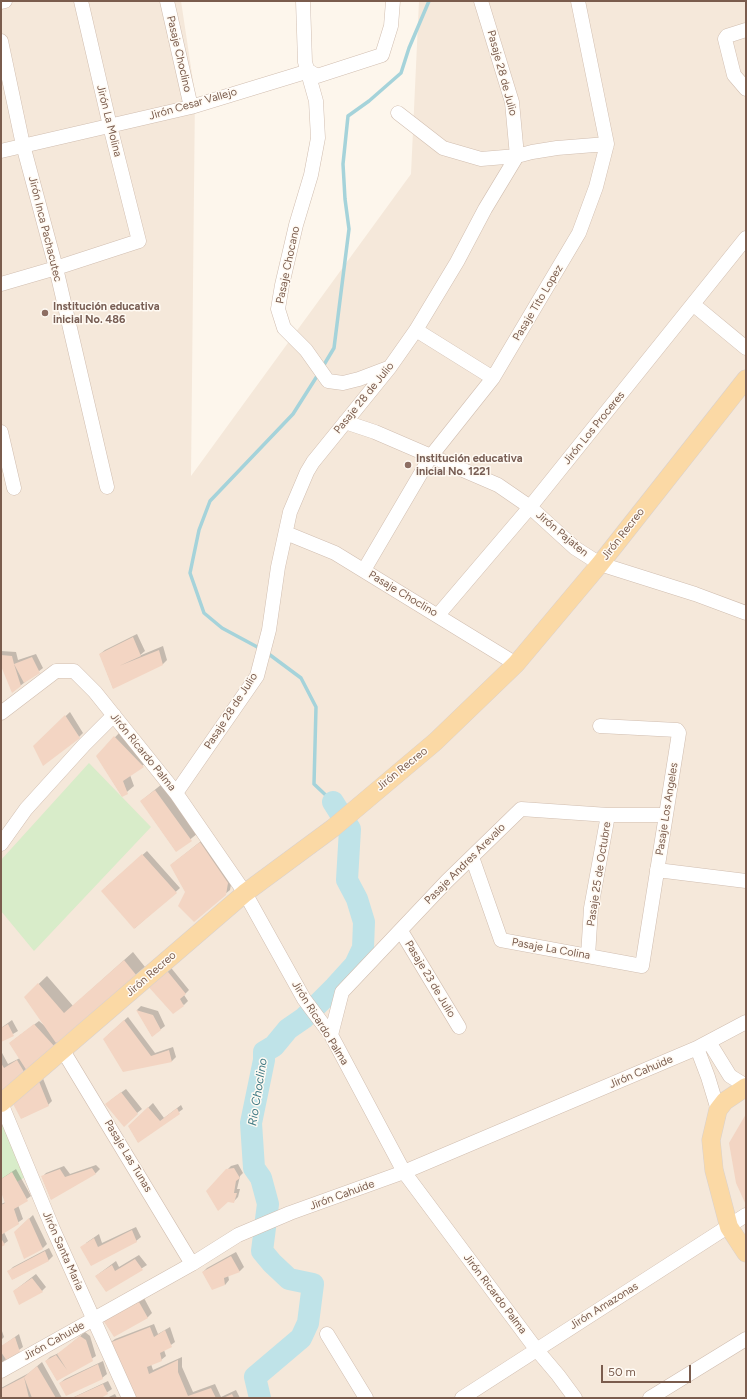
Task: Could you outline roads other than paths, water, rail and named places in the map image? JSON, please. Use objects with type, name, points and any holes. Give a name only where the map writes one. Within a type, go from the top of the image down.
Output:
[{"type":"main road","name":"Jirón Recreo","points":[[1,1103],[245,893],[333,828],[371,794],[435,742],[516,664],[600,564],[746,379]]},
{"type":"main road","points":[[746,1086],[724,1101],[718,1110],[711,1140],[714,1170],[729,1227],[746,1253]]},
{"type":"street","points":[[1,2],[6,1]]},
{"type":"street","name":"Jirón La Molina","points":[[56,268],[139,241],[81,1]]},
{"type":"street","name":"Pasaje Choclino","points":[[167,1],[190,106]]},
{"type":"street","name":"Pasaje Chocano","points":[[303,1],[305,62],[309,71],[316,101],[318,138],[311,175],[284,278],[278,309],[284,328],[306,350],[328,381],[343,383],[359,379],[390,367]]},
{"type":"street","name":"Jirón Cesar Vallejo","points":[[1,151],[190,106],[309,71],[317,76],[382,55],[391,26],[393,1]]},
{"type":"street","name":"Pasaje 28 de Julio","points":[[176,793],[257,676],[269,630],[278,567],[293,502],[307,472],[313,462],[390,367],[416,330],[457,262],[485,209],[517,156],[512,102],[481,1]]},
{"type":"street","name":"Pasaje Tito Lopez","points":[[364,570],[431,456],[493,378],[579,233],[596,187],[607,144],[578,1]]},
{"type":"street","points":[[746,30],[725,36],[734,75],[746,89]]},
{"type":"street","name":"Jirón Inca Pachacutec","points":[[1,41],[24,145],[56,268],[107,487]]},
{"type":"street","points":[[398,113],[443,148],[484,160],[517,156],[551,149],[607,144]]},
{"type":"street","name":"Jirón Los Proceres","points":[[438,615],[530,507],[694,305],[746,238]]},
{"type":"street","points":[[1,284],[56,268]]},
{"type":"street","points":[[694,305],[746,348]]},
{"type":"street","points":[[416,330],[493,378]]},
{"type":"street","name":"Jirón Pajaten","points":[[345,422],[431,456],[498,485],[530,507],[575,548],[600,564],[746,612]]},
{"type":"street","points":[[1,432],[14,488]]},
{"type":"street","name":"Pasaje Choclino","points":[[286,533],[336,553],[516,664]]},
{"type":"street","name":"Jirón Ricardo Palma","points":[[1,713],[54,672],[74,670],[114,715],[176,793],[245,893],[304,999],[319,1021],[331,1035],[404,1172],[536,1349],[575,1398]]},
{"type":"street","points":[[1,844],[26,809],[84,745],[114,715]]},
{"type":"street","name":"Pasaje Los Angeles","points":[[600,726],[677,730],[678,732],[642,966]]},
{"type":"street","name":"Pasaje Andres Arevalo","points":[[331,1035],[341,994],[472,857],[521,809],[608,815],[665,815]]},
{"type":"street","name":"Pasaje 25 de Octubre","points":[[588,956],[591,908],[608,815]]},
{"type":"street","name":"Pasaje La Colina","points":[[472,857],[500,939],[642,966]]},
{"type":"street","points":[[657,870],[746,881]]},
{"type":"street","name":"Pasaje 23 de Julio","points":[[401,931],[459,1027]]},
{"type":"street","name":"Jirón Cahuide","points":[[1,1371],[192,1264],[238,1235],[290,1213],[404,1172],[703,1045],[746,1022]]},
{"type":"street","points":[[703,1045],[730,1076],[746,1086]]},
{"type":"street","points":[[703,1045],[710,1081],[718,1110]]},
{"type":"street","name":"Pasaje Las Tunas","points":[[62,1049],[192,1264]]},
{"type":"street","name":"Jirón Santa Maria","points":[[1,1103],[53,1229],[130,1398]]},
{"type":"street","name":"Jirón Amazonas","points":[[462,1398],[746,1215]]},
{"type":"street","points":[[327,1334],[366,1398]]},
{"type":"street","points":[[650,1398],[746,1339]]},
{"type":"waterway","points":[[322,368],[334,348],[349,229],[345,199],[343,164],[348,116],[369,101],[401,73],[409,48],[429,1]]},
{"type":"waterway","points":[[261,649],[222,628],[204,613],[190,573],[199,530],[210,501],[293,414],[319,373]]},
{"type":"waterway","points":[[266,652],[301,678],[316,707],[314,784],[333,802]]},
{"type":"waterway","name":"Rio Choclino","points":[[260,1398],[255,1377],[301,1338],[308,1323],[313,1284],[289,1279],[262,1251],[268,1204],[261,1178],[254,1168],[251,1123],[264,1060],[264,1052],[274,1046],[288,1029],[304,1018],[335,987],[355,965],[363,948],[364,922],[357,899],[347,880],[350,829],[333,802]]},
{"type":"place","name":"Institución educativa inicial No. 486","points":[[45,313]]},
{"type":"place","name":"Institución educativa inicial No. 1221","points":[[408,465]]}]
